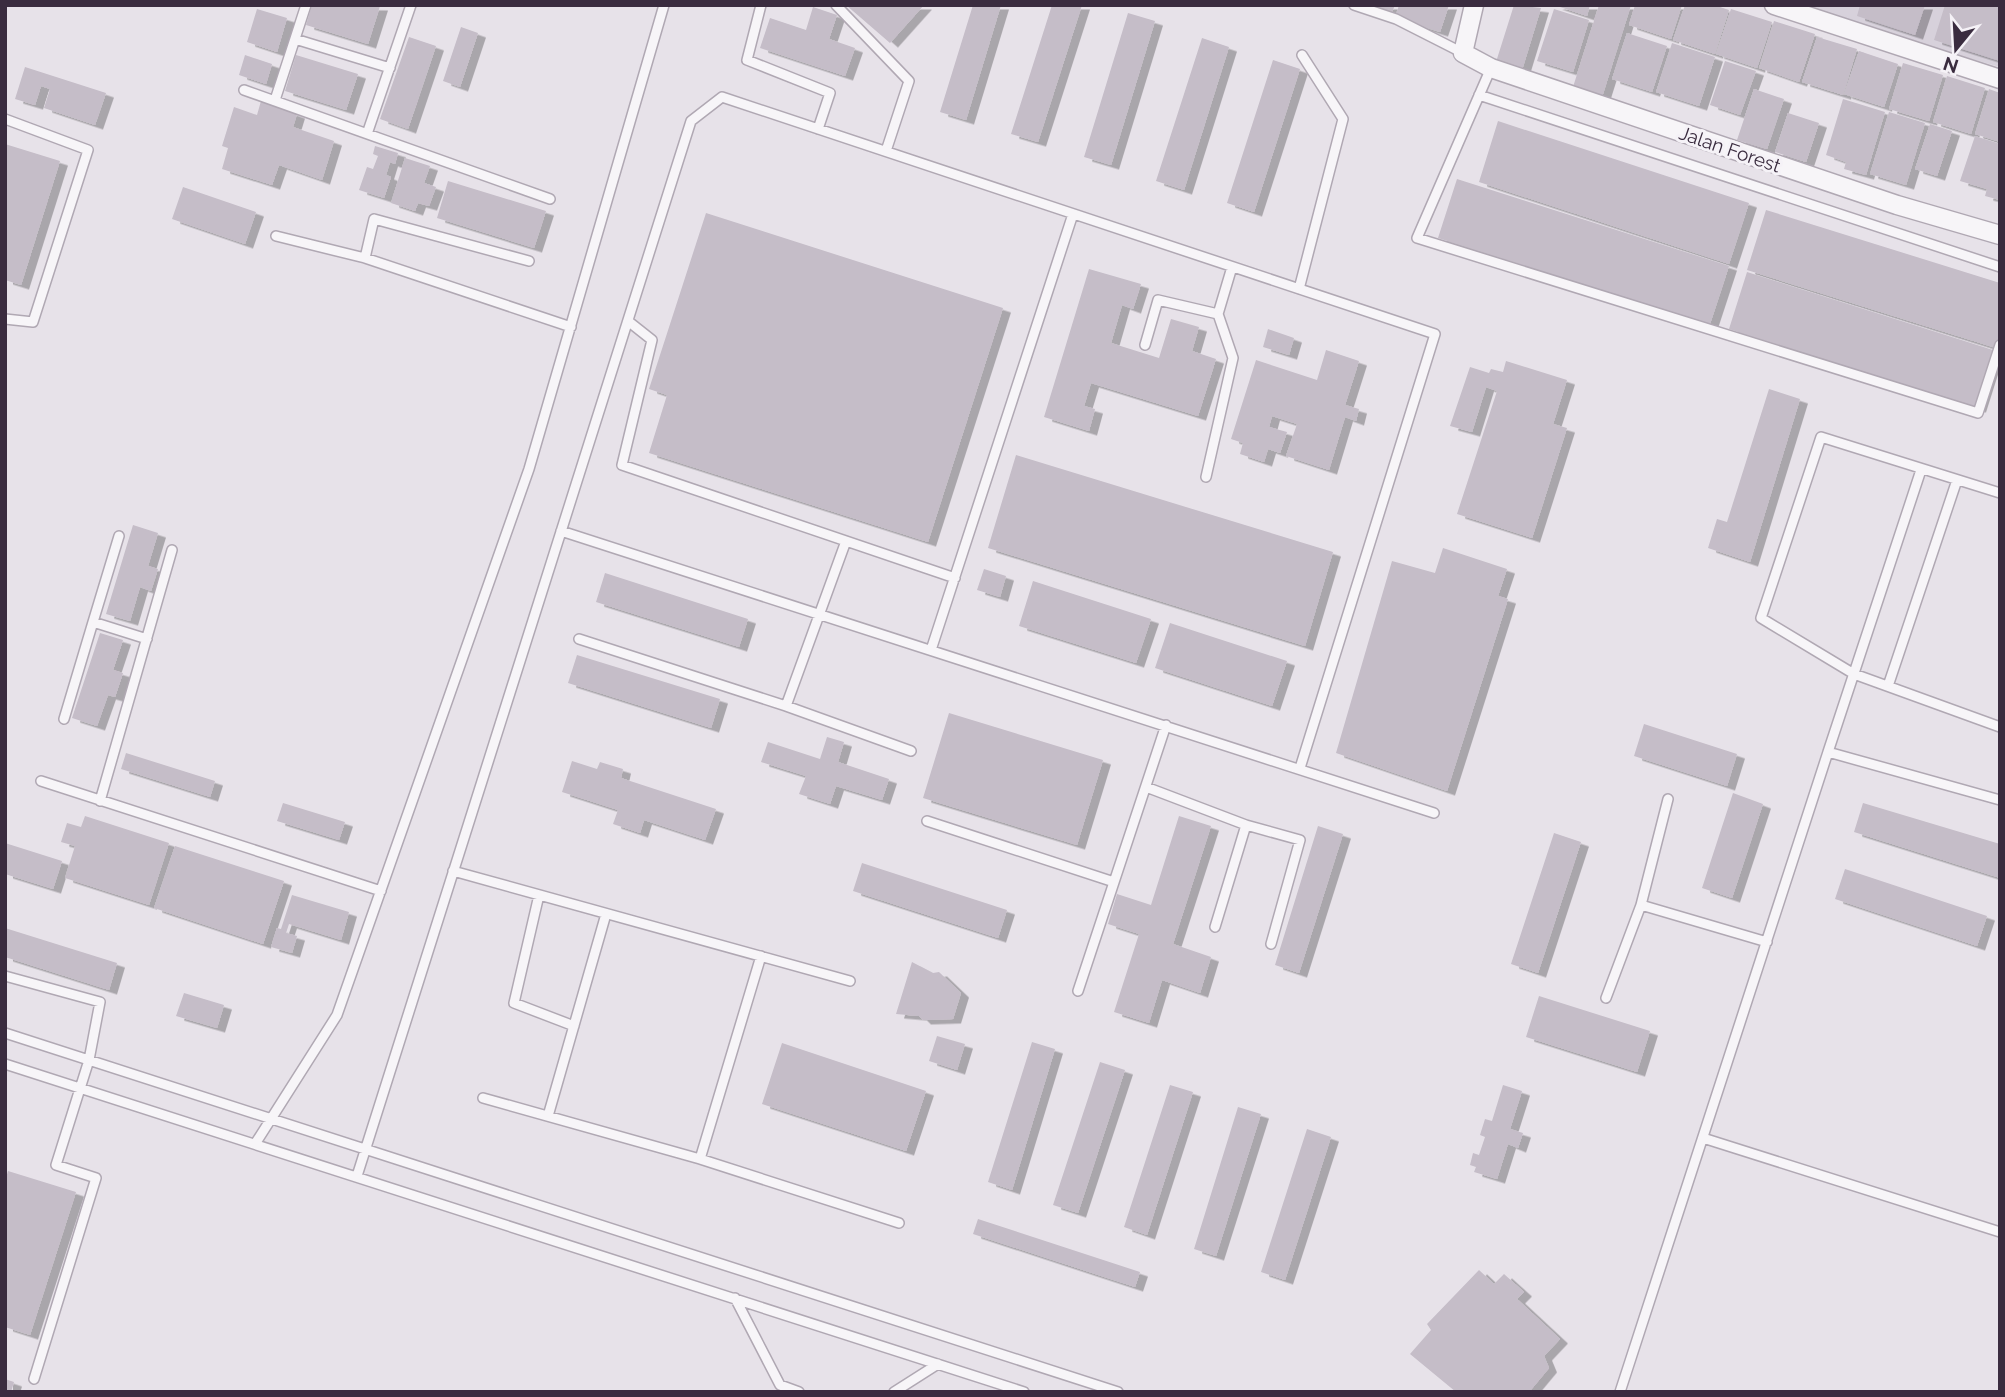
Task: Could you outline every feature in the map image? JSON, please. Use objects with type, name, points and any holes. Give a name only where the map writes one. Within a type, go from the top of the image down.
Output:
[{"type":"street","points":[[1463,53],[1474,5]]},
{"type":"street","points":[[1774,5],[2000,79]]},
{"type":"street","name":"Jalan Forest","points":[[1463,53],[1491,68],[1897,205],[2000,235]]},
{"type":"lane","points":[[275,100],[306,5]]},
{"type":"lane","points":[[255,1144],[337,1015],[529,469],[664,5]]},
{"type":"lane","points":[[761,5],[747,60],[830,93],[818,129]]},
{"type":"lane","points":[[836,5],[909,81],[887,151]]},
{"type":"lane","points":[[1354,5],[1396,19],[1463,53]]},
{"type":"lane","points":[[368,131],[409,6]]},
{"type":"lane","points":[[295,39],[390,68]]},
{"type":"lane","points":[[1299,289],[1343,119],[1302,55]]},
{"type":"lane","points":[[1491,68],[1417,238],[1978,414],[2000,345]]},
{"type":"lane","points":[[244,90],[368,131],[550,199]]},
{"type":"lane","points":[[1479,95],[2000,267]]},
{"type":"lane","points":[[357,1176],[691,121],[722,97],[1435,334],[1300,768]]},
{"type":"lane","points":[[5,119],[88,150],[33,322],[5,319]]},
{"type":"lane","points":[[932,650],[1073,214]]},
{"type":"lane","points":[[365,258],[373,219],[529,261]]},
{"type":"lane","points":[[276,236],[365,258],[571,327]]},
{"type":"lane","points":[[1206,477],[1233,358],[1218,314],[1232,267]]},
{"type":"lane","points":[[1145,345],[1158,300],[1218,314]]},
{"type":"lane","points":[[628,321],[652,340],[622,465],[955,578]]},
{"type":"lane","points":[[2000,493],[1821,437],[1761,618],[1854,674],[2000,727]]},
{"type":"lane","points":[[1620,1392],[1921,470]]},
{"type":"lane","points":[[1888,686],[1957,480]]},
{"type":"lane","points":[[561,531],[1434,813]]},
{"type":"lane","points":[[64,719],[119,536]]},
{"type":"lane","points":[[786,706],[846,541]]},
{"type":"lane","points":[[100,801],[172,550]]},
{"type":"lane","points":[[93,622],[147,639]]},
{"type":"lane","points":[[579,639],[786,706],[911,751]]},
{"type":"lane","points":[[1078,991],[1166,725]]},
{"type":"lane","points":[[1828,752],[2000,800]]},
{"type":"lane","points":[[41,781],[381,891]]},
{"type":"lane","points":[[1146,787],[1246,825],[1300,840],[1271,944]]},
{"type":"lane","points":[[1606,998],[1641,905],[1668,799]]},
{"type":"lane","points":[[927,821],[1114,882]]},
{"type":"lane","points":[[1215,927],[1246,825]]},
{"type":"lane","points":[[453,872],[850,981]]},
{"type":"lane","points":[[539,895],[514,1003],[574,1026]]},
{"type":"lane","points":[[1641,905],[1766,942]]},
{"type":"lane","points":[[548,1116],[606,914]]},
{"type":"lane","points":[[700,1159],[761,957]]},
{"type":"lane","points":[[5,976],[100,1002],[89,1060],[56,1165],[96,1178],[34,1379]]},
{"type":"lane","points":[[5,1033],[1118,1392]]},
{"type":"lane","points":[[5,1064],[1024,1392]]},
{"type":"lane","points":[[483,1098],[700,1159],[899,1223]]},
{"type":"lane","points":[[1703,1138],[2000,1232]]},
{"type":"lane","points":[[735,1298],[780,1385],[799,1392]]},
{"type":"lane","points":[[894,1392],[938,1364]]},
{"type":"shaded area","points":[[1782,5],[2000,5],[2000,67]]},
{"type":"building","points":[[312,5],[380,6],[368,44],[306,25]]},
{"type":"building","points":[[846,5],[924,5],[890,43]]},
{"type":"building","points":[[973,5],[1001,5],[966,120],[940,112]]},
{"type":"building","points":[[1052,5],[1082,5],[1038,142],[1011,134]]},
{"type":"building","points":[[1363,5],[1395,5],[1391,15]]},
{"type":"building","points":[[1399,5],[1449,5],[1440,32],[1395,18]]},
{"type":"building","points":[[1514,5],[1541,8],[1522,70],[1496,62]]},
{"type":"building","points":[[1554,5],[1590,5],[1587,16]]},
{"type":"building","points":[[1599,5],[1631,5],[1602,97],[1573,87]]},
{"type":"building","points":[[1635,5],[1682,5],[1671,39],[1629,25]]},
{"type":"building","points":[[1685,5],[1714,5],[1729,10],[1715,54],[1673,40]]},
{"type":"building","points":[[1860,5],[1925,5],[1915,35],[1857,16]]},
{"type":"building","points":[[1945,5],[2000,5],[2000,61],[1934,40]]},
{"type":"building","points":[[813,7],[837,15],[829,39],[855,48],[845,76],[760,48],[770,18],[806,30]]},
{"type":"building","points":[[257,9],[287,18],[277,52],[247,42]]},
{"type":"building","points":[[1554,9],[1589,20],[1573,72],[1537,61]]},
{"type":"building","points":[[1731,9],[1772,22],[1757,68],[1716,54]]},
{"type":"building","points":[[1128,13],[1155,21],[1111,165],[1084,157]]},
{"type":"building","points":[[1774,21],[1815,34],[1799,82],[1759,68]]},
{"type":"building","points":[[461,27],[478,33],[460,87],[443,81]]},
{"type":"building","points":[[1627,33],[1667,46],[1652,92],[1612,79]]},
{"type":"building","points":[[409,37],[436,46],[408,129],[380,119]]},
{"type":"building","points":[[1817,37],[1857,49],[1843,95],[1802,82]]},
{"type":"building","points":[[1202,38],[1229,47],[1184,190],[1156,181]]},
{"type":"building","points":[[1672,43],[1715,57],[1699,106],[1656,92]]},
{"type":"building","points":[[1859,51],[1898,64],[1884,107],[1844,94]]},
{"type":"building","points":[[245,55],[272,64],[266,84],[239,75]]},
{"type":"building","points":[[296,55],[358,74],[346,110],[285,91]]},
{"type":"building","points":[[1273,60],[1300,69],[1254,212],[1227,203]]},
{"type":"building","points":[[1725,61],[1756,71],[1740,115],[1710,105]]},
{"type":"building","points":[[1903,63],[1943,75],[1929,121],[1889,109]]},
{"type":"building","points":[[25,67],[106,93],[95,125],[44,108],[50,89],[41,86],[35,105],[15,99]]},
{"type":"building","points":[[1947,76],[1985,88],[1971,134],[1933,122]]},
{"type":"building","points":[[1754,89],[1784,99],[1767,149],[1737,140]]},
{"type":"building","points":[[1989,89],[2000,93],[2000,142],[1975,134]]},
{"type":"building","points":[[1843,99],[1885,112],[1866,175],[1844,169],[1846,162],[1826,155]]},
{"type":"building","points":[[261,101],[297,114],[293,127],[334,141],[322,180],[279,165],[272,185],[222,169],[228,148],[222,146],[234,107],[257,115]]},
{"type":"building","points":[[1889,112],[1925,123],[1906,185],[1870,174]]},
{"type":"building","points":[[1788,113],[1819,123],[1806,162],[1775,152]]},
{"type":"building","points":[[1498,121],[1749,203],[1729,264],[1479,182]]},
{"type":"building","points":[[1930,124],[1952,131],[1937,176],[1915,169]]},
{"type":"building","points":[[1975,136],[2000,144],[2000,200],[1985,196],[1987,189],[1960,181]]},
{"type":"building","points":[[5,144],[60,161],[21,285],[5,280]]},
{"type":"building","points":[[375,146],[398,153],[395,164],[390,162],[386,175],[391,177],[384,198],[359,190],[367,167],[373,169],[378,156],[373,154]]},
{"type":"building","points":[[405,158],[430,166],[424,183],[436,187],[429,206],[418,203],[415,211],[391,203]]},
{"type":"building","points":[[1457,179],[1729,266],[1710,324],[1438,238]]},
{"type":"building","points":[[448,181],[546,211],[534,248],[437,218]]},
{"type":"building","points":[[183,187],[256,212],[245,244],[172,219]]},
{"type":"building","points":[[1766,210],[2000,283],[2000,336],[1996,348],[1747,270]]},
{"type":"building","points":[[706,213],[1003,308],[928,542],[649,453],[667,395],[649,389]]},
{"type":"building","points":[[1089,269],[1141,284],[1133,309],[1122,305],[1111,343],[1159,358],[1171,319],[1199,327],[1192,351],[1216,359],[1198,416],[1091,383],[1084,406],[1095,409],[1089,431],[1044,417]]},
{"type":"building","points":[[1747,272],[1996,351],[1978,408],[1729,329]]},
{"type":"building","points":[[1268,329],[1294,338],[1289,355],[1263,347]]},
{"type":"building","points":[[1326,350],[1359,361],[1345,405],[1359,409],[1356,421],[1345,417],[1329,470],[1286,456],[1297,424],[1272,416],[1269,427],[1287,432],[1280,453],[1268,449],[1264,462],[1240,454],[1243,443],[1231,439],[1256,360],[1317,380]]},
{"type":"building","points":[[1506,361],[1567,380],[1553,424],[1567,428],[1532,538],[1457,514],[1497,391],[1486,387],[1472,432],[1450,426],[1470,367],[1489,373],[1491,369],[1503,372]]},
{"type":"building","points":[[1769,389],[1800,399],[1750,562],[1708,548],[1717,519],[1727,522]]},
{"type":"building","points":[[1016,455],[1333,552],[1305,646],[988,548]]},
{"type":"building","points":[[133,525],[158,533],[148,566],[158,569],[151,591],[140,587],[130,621],[106,614]]},
{"type":"building","points":[[1443,548],[1507,569],[1498,596],[1508,599],[1447,791],[1336,753],[1392,561],[1435,573]]},
{"type":"building","points":[[984,569],[1006,576],[1000,597],[977,590]]},
{"type":"building","points":[[605,573],[748,619],[739,647],[596,602]]},
{"type":"building","points":[[1033,581],[1151,619],[1136,663],[1019,626]]},
{"type":"building","points":[[1170,623],[1287,661],[1272,706],[1155,668]]},
{"type":"building","points":[[100,633],[123,640],[113,670],[123,673],[115,697],[108,695],[97,726],[72,718]]},
{"type":"building","points":[[577,655],[720,699],[711,728],[568,683]]},
{"type":"building","points":[[949,713],[1103,760],[1077,845],[923,798]]},
{"type":"building","points":[[1644,724],[1737,754],[1727,786],[1634,756]]},
{"type":"building","points":[[827,737],[844,742],[838,762],[889,779],[882,800],[836,786],[830,804],[799,794],[806,776],[761,762],[768,742],[820,759]]},
{"type":"building","points":[[126,753],[215,781],[210,797],[121,769]]},
{"type":"building","points":[[572,761],[597,769],[600,762],[623,769],[621,778],[716,809],[705,840],[644,820],[640,833],[613,824],[618,810],[562,792]]},
{"type":"building","points":[[1733,793],[1763,804],[1732,898],[1702,888]]},
{"type":"building","points":[[283,803],[345,822],[339,840],[277,821]]},
{"type":"building","points":[[1863,803],[2000,844],[2000,878],[1854,832]]},
{"type":"building","points":[[85,816],[169,843],[149,905],[65,878],[75,846],[61,842],[67,823],[81,827]]},
{"type":"building","points":[[1179,816],[1211,826],[1173,944],[1211,957],[1200,993],[1162,980],[1149,1023],[1114,1012],[1139,934],[1108,924],[1117,894],[1151,905]]},
{"type":"building","points":[[1318,826],[1343,834],[1299,973],[1275,965]]},
{"type":"building","points":[[1554,833],[1581,842],[1538,973],[1511,964]]},
{"type":"building","points":[[5,843],[62,861],[53,889],[5,874]]},
{"type":"building","points":[[175,846],[284,881],[263,944],[154,908]]},
{"type":"building","points":[[862,863],[1007,910],[998,938],[853,891]]},
{"type":"building","points":[[1845,869],[1987,916],[1977,946],[1835,899]]},
{"type":"building","points":[[292,895],[349,912],[341,940],[289,924],[286,933],[297,936],[292,953],[271,947],[277,928],[281,929]]},
{"type":"building","points":[[5,928],[117,963],[109,990],[5,957]]},
{"type":"building","points":[[912,962],[933,973],[939,972],[961,993],[953,1019],[923,1020],[919,1016],[896,1014]]},
{"type":"building","points":[[184,993],[224,1005],[217,1028],[176,1016]]},
{"type":"building","points":[[1539,996],[1650,1031],[1637,1072],[1526,1037]]},
{"type":"building","points":[[937,1036],[965,1044],[957,1070],[929,1061]]},
{"type":"building","points":[[1032,1042],[1055,1049],[1012,1190],[988,1182]]},
{"type":"building","points":[[782,1043],[926,1091],[906,1151],[762,1104]]},
{"type":"building","points":[[1100,1062],[1125,1070],[1078,1213],[1053,1205]]},
{"type":"building","points":[[1170,1085],[1193,1092],[1147,1235],[1124,1227]]},
{"type":"building","points":[[1503,1085],[1522,1091],[1510,1129],[1523,1133],[1518,1148],[1508,1144],[1497,1179],[1474,1172],[1476,1167],[1470,1165],[1473,1153],[1479,1155],[1485,1137],[1480,1135],[1485,1119],[1492,1121]]},
{"type":"building","points":[[1238,1107],[1261,1114],[1216,1256],[1194,1249]]},
{"type":"building","points":[[1307,1129],[1331,1137],[1285,1280],[1261,1272]]},
{"type":"building","points":[[8,1171],[76,1192],[30,1335],[5,1327],[5,1181]]},
{"type":"building","points":[[978,1219],[1140,1272],[1135,1287],[973,1234]]},
{"type":"building","points":[[1479,1270],[1494,1284],[1504,1274],[1524,1292],[1517,1299],[1560,1339],[1544,1356],[1549,1368],[1529,1392],[1456,1392],[1410,1354],[1431,1330],[1427,1324]]},
{"type":"building","points":[[5,1379],[14,1382],[11,1392],[5,1392]]}]
